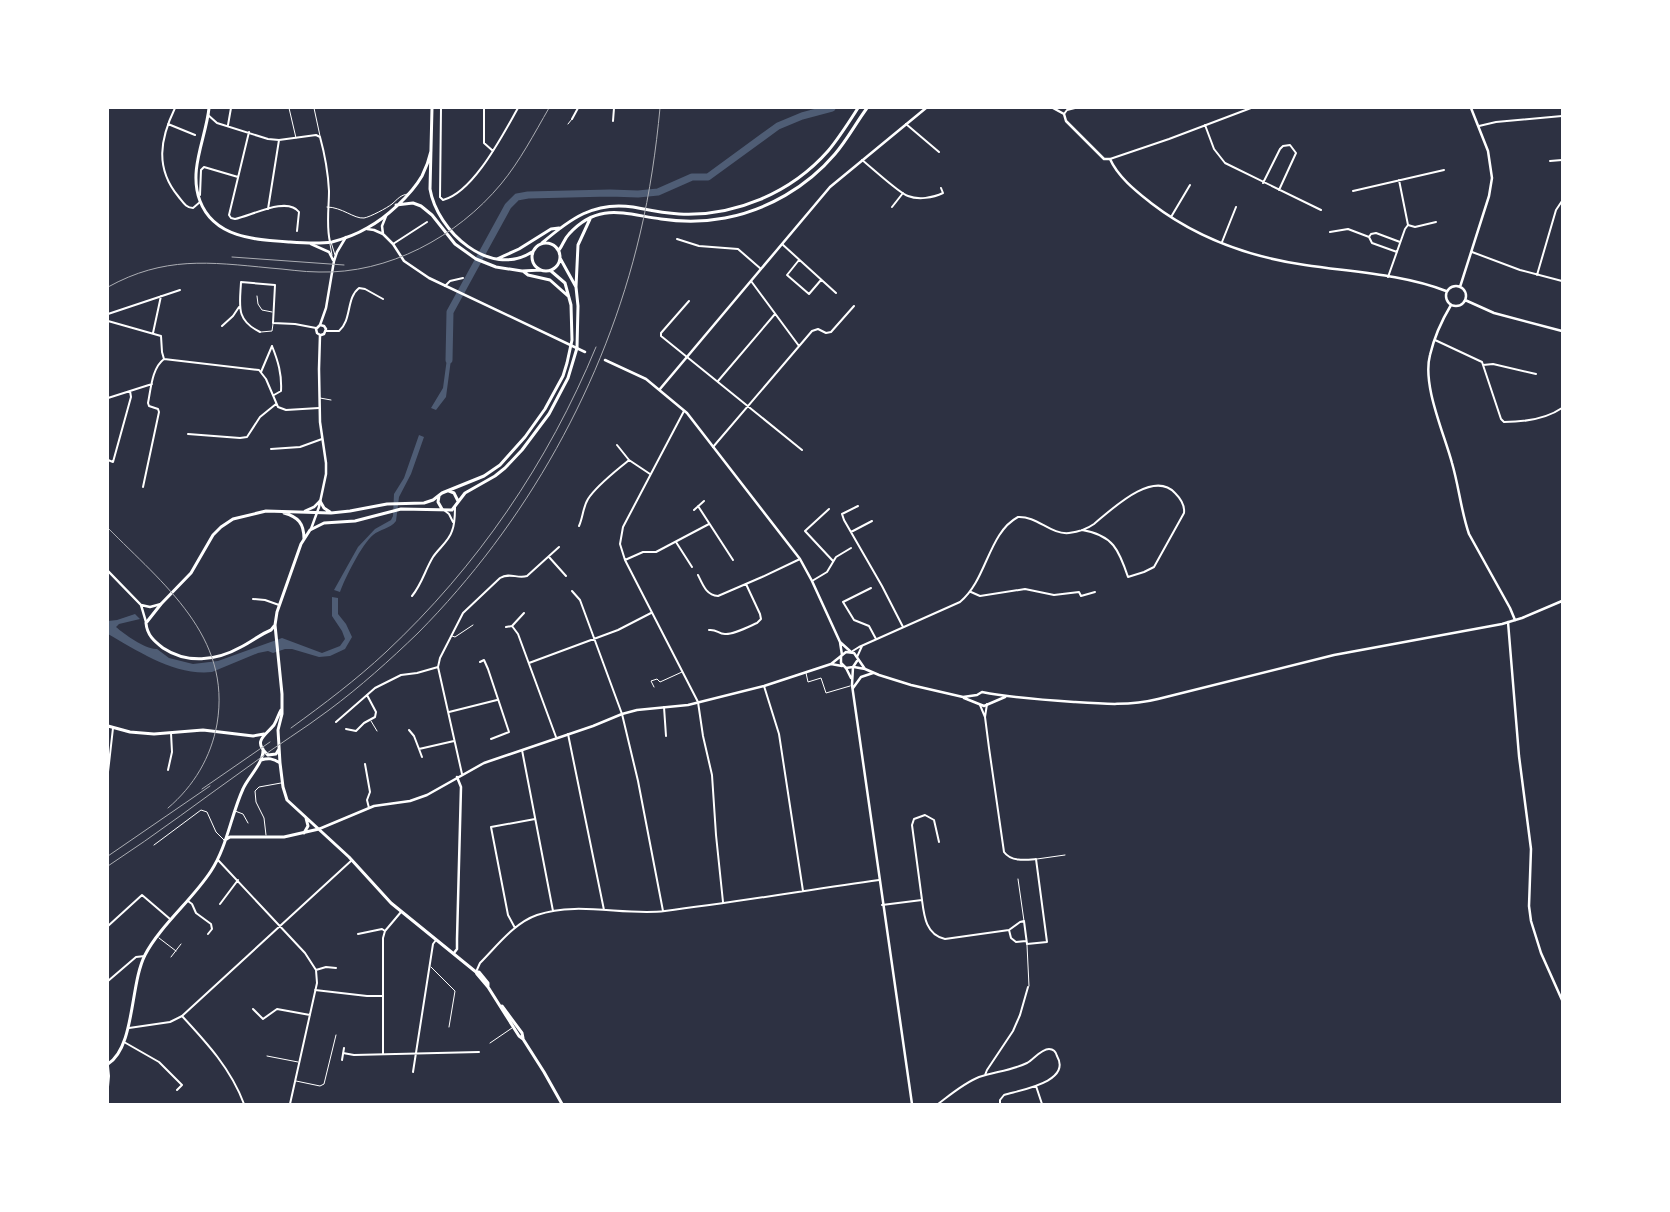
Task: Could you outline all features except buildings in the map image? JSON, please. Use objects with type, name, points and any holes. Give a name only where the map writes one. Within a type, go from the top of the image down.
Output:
[{"type":"main road","points":[[209,108],[196,165],[196,186],[200,201],[211,219],[235,235],[268,241],[309,244],[330,242],[367,229],[388,213],[408,193],[422,175],[431,151]]},
{"type":"main road","points":[[432,108],[430,182],[432,199],[438,212],[454,233],[471,248],[496,259],[515,260],[532,252],[534,248],[559,228],[582,214],[608,206],[692,214],[726,210],[758,200],[794,181],[813,166],[829,150],[858,108]]},
{"type":"main road","points":[[576,287],[560,258],[559,250],[569,234],[590,219],[602,214],[617,212],[658,219],[695,221],[723,218],[760,208],[798,187],[817,172],[835,154],[867,108]]},
{"type":"main road","points":[[275,625],[268,631],[229,652],[208,659],[188,658],[167,650],[155,642],[147,630],[146,622],[191,573],[206,545],[221,527],[233,519],[266,511],[332,513],[387,504],[424,503],[484,476],[500,465],[511,454],[545,410],[556,390],[567,362],[572,330],[572,314],[570,297],[562,280],[551,271],[522,271],[496,267],[485,263],[468,255],[448,237],[432,215],[421,206],[412,203],[396,205]]},
{"type":"main road","points":[[562,1104],[523,1039],[522,1033],[515,1027],[484,977],[401,912],[352,860],[317,829],[311,820],[306,818],[289,802],[282,782],[280,763],[278,735],[282,714],[282,694],[275,625],[279,606],[304,539],[310,530],[324,522],[355,521],[401,509],[450,511],[455,508],[465,493],[489,480],[505,468],[522,450],[549,414],[565,386],[572,365],[577,348],[578,329],[576,287],[578,245],[590,219]]},
{"type":"main road","points":[[496,259],[519,249],[551,229],[559,228]]},
{"type":"main road","points":[[542,243],[552,244],[559,250]]},
{"type":"main road","points":[[532,252],[533,263],[541,270]]},
{"type":"main road","points":[[551,271],[557,266],[560,258]]},
{"type":"main road","points":[[522,271],[528,275],[550,280],[570,297]]},
{"type":"main road","points":[[448,491],[454,493],[458,501]]},
{"type":"main road","points":[[440,496],[438,502],[444,510]]},
{"type":"main road","points":[[320,501],[324,508],[332,513]]},
{"type":"main road","points":[[279,511],[299,520],[304,539]]},
{"type":"main road","points":[[268,631],[276,638]]},
{"type":"main road","points":[[108,726],[130,732],[171,733],[206,730],[253,736],[264,734],[268,731],[278,718],[281,710]]},
{"type":"main road","points":[[268,731],[275,731],[278,735]]},
{"type":"main road","points":[[261,745],[264,734]]},
{"type":"main road","points":[[253,736],[268,755],[276,754],[279,748]]},
{"type":"main road","points":[[108,1065],[124,1042],[137,979],[145,956],[206,878],[217,860],[247,781],[261,760],[263,749]]},
{"type":"main road","points":[[261,760],[267,758],[280,763]]},
{"type":"main road","points":[[304,833],[308,827],[306,818]]},
{"type":"main road","points":[[228,829],[236,837]]},
{"type":"main road","points":[[224,840],[230,837],[284,837],[317,829]]},
{"type":"street","points":[[175,108],[168,124],[163,145],[165,174],[171,188],[187,207],[193,208],[200,201],[201,170],[204,167],[238,177]]},
{"type":"street","points":[[228,125],[231,108]]},
{"type":"street","points":[[441,108],[441,199],[447,199],[461,190],[482,166],[518,108]]},
{"type":"street","points":[[484,108],[484,143],[493,151]]},
{"type":"street","points":[[572,119],[578,108]]},
{"type":"street","points":[[613,121],[614,108]]},
{"type":"street","points":[[660,389],[830,187],[926,108]]},
{"type":"street","points":[[1053,108],[1064,114],[1066,121],[1104,159],[1110,159],[1250,108]]},
{"type":"street","points":[[1064,114],[1067,110],[1075,108]]},
{"type":"street","points":[[1460,286],[1489,196],[1492,178],[1490,157],[1471,108]]},
{"type":"street","points":[[208,115],[218,123],[268,139],[279,140],[316,134],[320,137],[328,172],[329,196],[327,207],[330,242]]},
{"type":"street","points":[[1478,126],[1496,122],[1562,116]]},
{"type":"street","points":[[168,124],[195,135]]},
{"type":"street","points":[[906,124],[939,152]]},
{"type":"street","points":[[1205,125],[1214,149],[1221,160],[1229,166],[1321,210]]},
{"type":"street","points":[[249,132],[229,216],[235,219],[243,218],[283,205],[296,208],[299,212],[297,231]]},
{"type":"street","points":[[268,209],[279,140]]},
{"type":"street","points":[[1264,183],[1280,149],[1283,146],[1290,145],[1296,153],[1279,190]]},
{"type":"street","points":[[1110,159],[1114,169],[1138,193],[1171,217],[1196,231],[1222,242],[1262,256],[1388,277],[1424,284],[1446,291]]},
{"type":"street","points":[[862,160],[907,196],[920,198],[943,194],[941,188]]},
{"type":"street","points":[[1550,160],[1562,160]]},
{"type":"street","points":[[1354,190],[1444,170]]},
{"type":"street","points":[[1388,277],[1408,225],[1399,180]]},
{"type":"street","points":[[1171,217],[1190,185]]},
{"type":"street","points":[[892,207],[903,193]]},
{"type":"street","points":[[1537,275],[1556,210],[1562,201]]},
{"type":"street","points":[[1222,242],[1236,207]]},
{"type":"street","points":[[383,234],[382,224],[388,213]]},
{"type":"street","points":[[393,244],[427,222]]},
{"type":"street","points":[[1408,225],[1415,227],[1436,222]]},
{"type":"street","points":[[367,229],[383,234],[393,244],[402,259],[419,272],[585,352]]},
{"type":"street","points":[[1330,232],[1348,229],[1369,237],[1372,243],[1397,252]]},
{"type":"street","points":[[1369,237],[1370,234],[1376,233],[1400,242]]},
{"type":"street","points":[[260,332],[243,319],[239,307],[241,282],[275,285],[273,323],[295,324],[316,328],[320,325],[326,308],[332,279],[334,256],[347,236]]},
{"type":"street","points":[[677,239],[699,246],[738,249],[762,269]]},
{"type":"street","points":[[309,244],[334,256]]},
{"type":"street","points":[[782,244],[836,293]]},
{"type":"street","points":[[1470,252],[1562,282]]},
{"type":"street","points":[[799,260],[787,275],[809,294],[821,280]]},
{"type":"street","points":[[445,286],[450,281],[463,278]]},
{"type":"street","points":[[751,282],[799,346]]},
{"type":"street","points":[[1446,291],[1451,287],[1460,286]]},
{"type":"street","points":[[1451,306],[1460,306],[1465,300],[1465,291],[1460,286]]},
{"type":"street","points":[[320,335],[326,331],[339,332],[343,328],[349,313],[352,296],[359,288],[382,299]]},
{"type":"street","points":[[108,314],[180,290]]},
{"type":"street","points":[[1446,291],[1446,299],[1451,306]]},
{"type":"street","points":[[152,333],[161,296]]},
{"type":"street","points":[[1465,300],[1494,313],[1562,331]]},
{"type":"street","points":[[688,301],[660,334],[802,450]]},
{"type":"street","points":[[713,447],[814,330],[818,329],[826,333],[832,331],[854,306]]},
{"type":"street","points":[[1451,306],[1429,356],[1430,388],[1453,465],[1465,523],[1474,545],[1515,620]]},
{"type":"street","points":[[222,326],[233,316],[239,307]]},
{"type":"street","points":[[718,382],[775,314]]},
{"type":"street","points":[[108,321],[152,333],[162,338],[164,359]]},
{"type":"street","points":[[320,325],[324,326],[326,331]]},
{"type":"street","points":[[310,530],[318,512],[326,474],[319,408],[318,369],[320,335],[317,333],[316,328]]},
{"type":"street","points":[[1435,340],[1480,360],[1484,364],[1501,419],[1504,422],[1539,418],[1553,414],[1562,408]]},
{"type":"street","points":[[261,372],[272,346],[281,370],[281,389],[280,392],[273,395]]},
{"type":"street","points":[[164,359],[236,367],[261,372],[278,407],[286,410],[319,408]]},
{"type":"street","points":[[144,487],[159,412],[158,408],[150,407],[148,404],[157,366],[164,359]]},
{"type":"street","points":[[605,360],[642,377],[660,389],[684,410],[800,559],[812,580],[840,642],[840,661],[851,678],[912,1104]]},
{"type":"street","points":[[1484,364],[1493,364],[1536,374]]},
{"type":"street","points":[[108,398],[152,384]]},
{"type":"street","points":[[108,460],[113,462],[131,397],[130,391]]},
{"type":"street","points":[[188,434],[247,437],[260,417],[276,404]]},
{"type":"street","points":[[684,410],[621,532],[620,544],[625,560],[698,702],[712,775],[723,902]]},
{"type":"street","points":[[272,449],[300,447],[322,439]]},
{"type":"street","points":[[616,445],[628,460],[650,474]]},
{"type":"street","points":[[579,526],[584,508],[590,496],[628,460]]},
{"type":"street","points":[[317,829],[369,808],[410,801],[427,795],[462,774],[493,760],[622,714],[637,710],[688,705],[764,686],[832,664],[841,655],[960,602],[970,592],[1002,531],[1018,517],[1029,518],[1062,533],[1082,530],[1092,525],[1113,506],[1151,486],[1171,488],[1184,507],[1184,513],[1154,567],[1128,578],[1121,556],[1111,541],[1096,533],[1082,530]]},
{"type":"street","points":[[305,511],[314,507],[320,501]]},
{"type":"street","points":[[694,510],[704,501]]},
{"type":"street","points":[[698,506],[733,560]]},
{"type":"street","points":[[858,506],[842,514],[903,627]]},
{"type":"street","points":[[412,596],[418,589],[434,556],[451,534],[455,508]]},
{"type":"street","points":[[828,509],[804,531],[833,561]]},
{"type":"street","points":[[444,510],[449,514],[454,524]]},
{"type":"street","points":[[851,532],[872,521]]},
{"type":"street","points":[[625,560],[643,552],[656,552],[710,524]]},
{"type":"street","points":[[676,542],[692,567]]},
{"type":"street","points":[[462,774],[438,667],[440,658],[466,609],[500,578],[508,575],[527,576],[559,547]]},
{"type":"street","points":[[812,580],[827,572],[838,555],[851,548]]},
{"type":"street","points":[[548,557],[566,576]]},
{"type":"street","points":[[698,575],[706,590],[713,596],[722,595],[800,559]]},
{"type":"street","points":[[108,571],[141,605],[146,622]]},
{"type":"street","points":[[709,630],[728,634],[758,623],[761,615],[746,584]]},
{"type":"street","points":[[870,588],[843,602],[854,620],[869,626],[876,639]]},
{"type":"street","points":[[970,592],[980,596],[1025,589],[1054,595],[1080,592],[1081,596],[1095,592]]},
{"type":"street","points":[[572,591],[580,600],[622,714],[638,782],[663,911]]},
{"type":"street","points":[[253,599],[265,600],[279,606]]},
{"type":"street","points":[[963,697],[977,695],[982,692],[1006,697],[1097,704],[1138,703],[1334,655],[1508,622],[1562,601]]},
{"type":"street","points":[[141,605],[150,607],[161,604]]},
{"type":"street","points":[[506,627],[512,626],[524,613]]},
{"type":"street","points":[[529,663],[595,639],[652,613]]},
{"type":"street","points":[[1508,622],[1519,756],[1531,849],[1529,906],[1531,921],[1541,953],[1562,1000]]},
{"type":"street","points":[[512,626],[518,634],[556,738]]},
{"type":"street","points":[[721,638],[723,634]]},
{"type":"street","points":[[840,642],[857,658],[865,669]]},
{"type":"street","points":[[851,678],[862,646]]},
{"type":"street","points":[[480,662],[484,660],[509,732],[491,739]]},
{"type":"street","points":[[832,664],[845,668],[865,669],[911,684],[963,697],[979,705],[1006,697]]},
{"type":"street","points":[[336,722],[375,688],[401,675],[438,667]]},
{"type":"street","points":[[852,690],[861,677],[875,673]]},
{"type":"street","points":[[764,686],[779,734],[802,891]]},
{"type":"street","points":[[939,842],[934,820],[925,815],[914,819],[912,825],[924,915],[928,927],[940,938],[949,939],[1010,930],[1020,922],[1024,922],[1026,944],[1047,942],[1036,859],[1019,860],[1008,857],[1004,852],[985,717],[990,698],[987,693]]},
{"type":"street","points":[[346,728],[354,731],[376,714],[368,695]]},
{"type":"street","points":[[977,695],[976,699],[985,717]]},
{"type":"street","points":[[449,712],[498,700]]},
{"type":"street","points":[[664,707],[666,736]]},
{"type":"street","points":[[108,772],[113,728]]},
{"type":"street","points":[[409,730],[414,736],[422,756]]},
{"type":"street","points":[[168,770],[172,752],[171,733]]},
{"type":"street","points":[[568,734],[604,910]]},
{"type":"street","points":[[419,749],[454,741]]},
{"type":"street","points":[[522,750],[553,911]]},
{"type":"street","points":[[365,764],[370,792],[367,800],[369,808]]},
{"type":"street","points":[[454,953],[457,949],[461,787],[457,777]]},
{"type":"street","points":[[514,928],[508,915],[491,827],[535,819]]},
{"type":"street","points":[[217,860],[281,926],[308,956],[316,970],[315,990],[290,1104]]},
{"type":"street","points":[[128,1028],[170,1022],[182,1016],[352,860]]},
{"type":"street","points":[[220,904],[238,880]]},
{"type":"street","points":[[476,972],[480,964],[514,928],[532,917],[553,911],[663,911],[879,880]]},
{"type":"street","points":[[108,926],[142,895],[172,920]]},
{"type":"street","points":[[882,905],[922,900]]},
{"type":"street","points":[[188,901],[192,904],[196,914],[211,924],[212,929],[208,934]]},
{"type":"street","points":[[383,1054],[382,938],[401,912]]},
{"type":"street","points":[[358,934],[382,929],[386,931]]},
{"type":"street","points":[[1010,930],[1013,940],[1016,942],[1026,940]]},
{"type":"street","points":[[413,1072],[433,944],[436,940]]},
{"type":"street","points":[[108,981],[136,957],[145,956]]},
{"type":"street","points":[[316,970],[326,967],[336,968]]},
{"type":"street","points":[[985,1075],[1016,1026],[1028,987]]},
{"type":"street","points":[[315,990],[382,996]]},
{"type":"street","points":[[253,1009],[263,1019],[277,1009],[310,1015]]},
{"type":"street","points":[[182,1016],[212,1049],[226,1068],[244,1104]]},
{"type":"street","points":[[124,1042],[163,1066],[182,1085],[177,1090]]},
{"type":"street","points":[[342,1060],[344,1048]]},
{"type":"street","points":[[938,1104],[969,1082],[985,1075],[1018,1067],[1032,1060],[1045,1050],[1051,1049],[1058,1056],[1060,1062],[1059,1069],[1053,1077],[1036,1086],[1004,1096],[1000,1100],[1000,1104]]},
{"type":"street","points":[[343,1053],[416,1054],[479,1052]]},
{"type":"street","points":[[108,1065],[108,1087]]},
{"type":"street","points":[[1036,1086],[1042,1104]]},
{"type":"lane","points":[[289,108],[296,138]]},
{"type":"lane","points":[[314,108],[320,137]]},
{"type":"lane","points":[[568,124],[572,119]]},
{"type":"lane","points":[[327,207],[339,208],[361,218],[367,218],[392,204],[402,194],[408,193]]},
{"type":"lane","points":[[330,242],[334,256]]},
{"type":"lane","points":[[257,296],[258,304],[262,310],[273,312]]},
{"type":"lane","points":[[260,332],[272,331],[273,323]]},
{"type":"lane","points":[[320,398],[331,400]]},
{"type":"lane","points":[[451,635],[455,637],[473,625]]},
{"type":"lane","points":[[654,687],[651,680],[657,679],[660,682],[683,672]]},
{"type":"lane","points":[[806,672],[808,682],[820,678],[826,692],[852,685]]},
{"type":"lane","points":[[370,720],[377,731]]},
{"type":"lane","points":[[266,838],[264,818],[256,802],[255,791],[259,787],[282,782]]},
{"type":"lane","points":[[154,845],[200,810],[207,812],[216,832],[224,840]]},
{"type":"lane","points":[[235,810],[243,814],[248,823]]},
{"type":"lane","points":[[1036,859],[1065,855]]},
{"type":"lane","points":[[1018,879],[1024,922]]},
{"type":"lane","points":[[158,937],[176,951]]},
{"type":"lane","points":[[171,957],[181,944]]},
{"type":"lane","points":[[1026,944],[1028,987]]},
{"type":"lane","points":[[430,966],[455,991],[449,1028]]},
{"type":"lane","points":[[490,1043],[515,1027]]},
{"type":"lane","points":[[295,1080],[320,1086],[324,1084],[336,1035]]},
{"type":"lane","points":[[267,1056],[299,1062]]},
{"type":"water","points":[[448,351],[452,352],[446,397],[436,410],[431,408],[443,388]]},
{"type":"water","points":[[419,435],[424,437],[411,474],[399,497],[396,521],[369,539],[354,562],[340,592],[334,590],[358,547],[375,529],[391,520],[393,516],[394,494],[404,478]]},
{"type":"water","points":[[332,597],[338,598],[338,614],[346,624],[352,637],[345,649],[330,656],[319,657],[292,649],[273,653],[268,651],[258,653],[212,672],[198,672],[184,670],[157,661],[108,634],[108,621],[135,614],[140,619],[119,624],[116,627],[135,641],[152,649],[157,649],[169,658],[193,664],[218,661],[282,638],[322,653],[340,646],[345,639],[332,616]]},
{"type":"waterway","points":[[449,360],[450,312],[508,206],[517,197],[528,195],[638,194],[658,192],[692,177],[708,177],[778,126],[802,116],[832,108]]},
{"type":"railway","points":[[108,287],[148,270],[187,264],[227,264],[319,272],[345,271],[370,267],[395,259],[419,249],[442,236],[483,203],[501,184],[514,166],[549,108]]},
{"type":"railway","points":[[108,866],[320,717],[363,683],[418,633],[457,591],[493,546],[526,498],[556,448],[583,397],[606,344],[625,289],[640,234],[657,140],[660,108]]},
{"type":"railway","points":[[232,257],[344,265]]},
{"type":"railway","points":[[291,728],[340,692],[386,652],[419,619],[480,549],[507,511],[556,432],[596,347]]},
{"type":"railway","points":[[108,528],[171,591],[189,614],[204,638],[214,664],[219,693],[217,724],[214,736],[200,770],[186,790],[168,808]]},
{"type":"railway","points":[[202,789],[270,742]]},
{"type":"railway","points":[[108,856],[210,786]]}]
